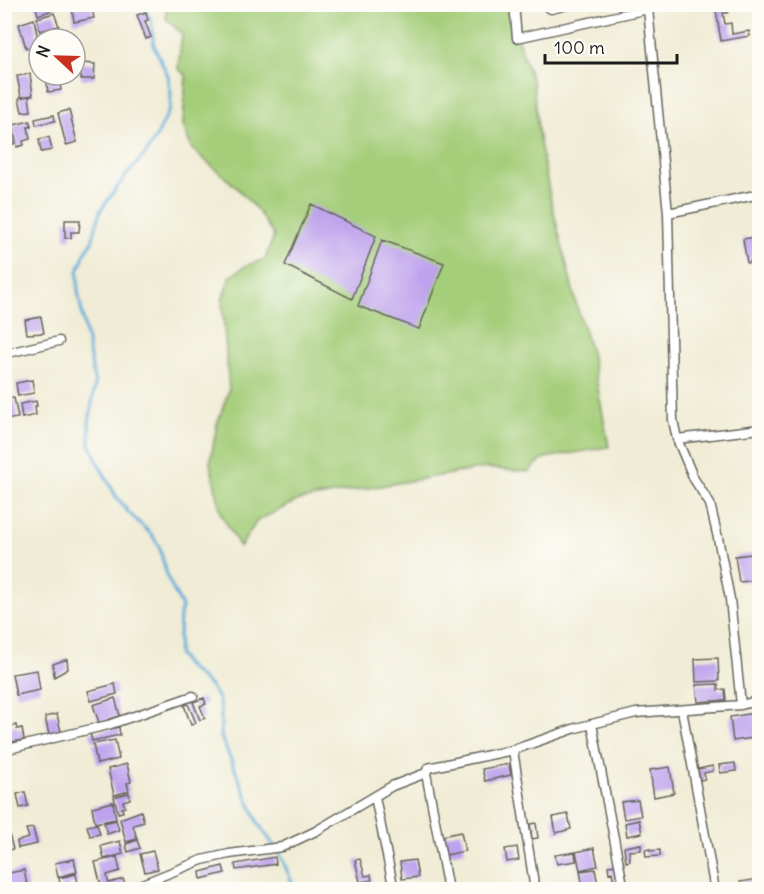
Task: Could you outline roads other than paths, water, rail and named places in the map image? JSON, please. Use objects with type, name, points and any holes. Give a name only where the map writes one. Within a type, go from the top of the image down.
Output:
[{"type":"street","points":[[514,4],[517,38],[648,9],[668,213],[673,420],[677,438],[694,479],[710,504],[730,599],[741,705]]},
{"type":"street","points":[[542,4],[551,9],[572,4]]},
{"type":"street","points":[[668,213],[759,194]]},
{"type":"street","points":[[4,354],[59,341]]},
{"type":"street","points":[[677,438],[759,429]]},
{"type":"street","points":[[4,750],[108,725],[193,696]]},
{"type":"street","points":[[448,890],[426,773],[428,768],[513,750],[592,724],[636,713],[741,705],[759,700]]},
{"type":"street","points":[[682,710],[715,890]]},
{"type":"street","points":[[592,724],[624,890]]},
{"type":"street","points":[[513,750],[535,890]]},
{"type":"street","points":[[127,890],[202,860],[282,847],[392,786],[426,773]]},
{"type":"street","points":[[375,797],[394,890]]},
{"type":"waterway","points":[[141,4],[151,20],[154,46],[168,76],[171,95],[170,108],[146,153],[100,211],[92,242],[78,271],[78,291],[95,385],[89,423],[90,443],[116,496],[128,512],[152,535],[159,546],[168,579],[182,607],[178,654],[186,665],[211,687],[218,698],[221,711],[221,737],[258,823],[281,856],[295,890]]}]
